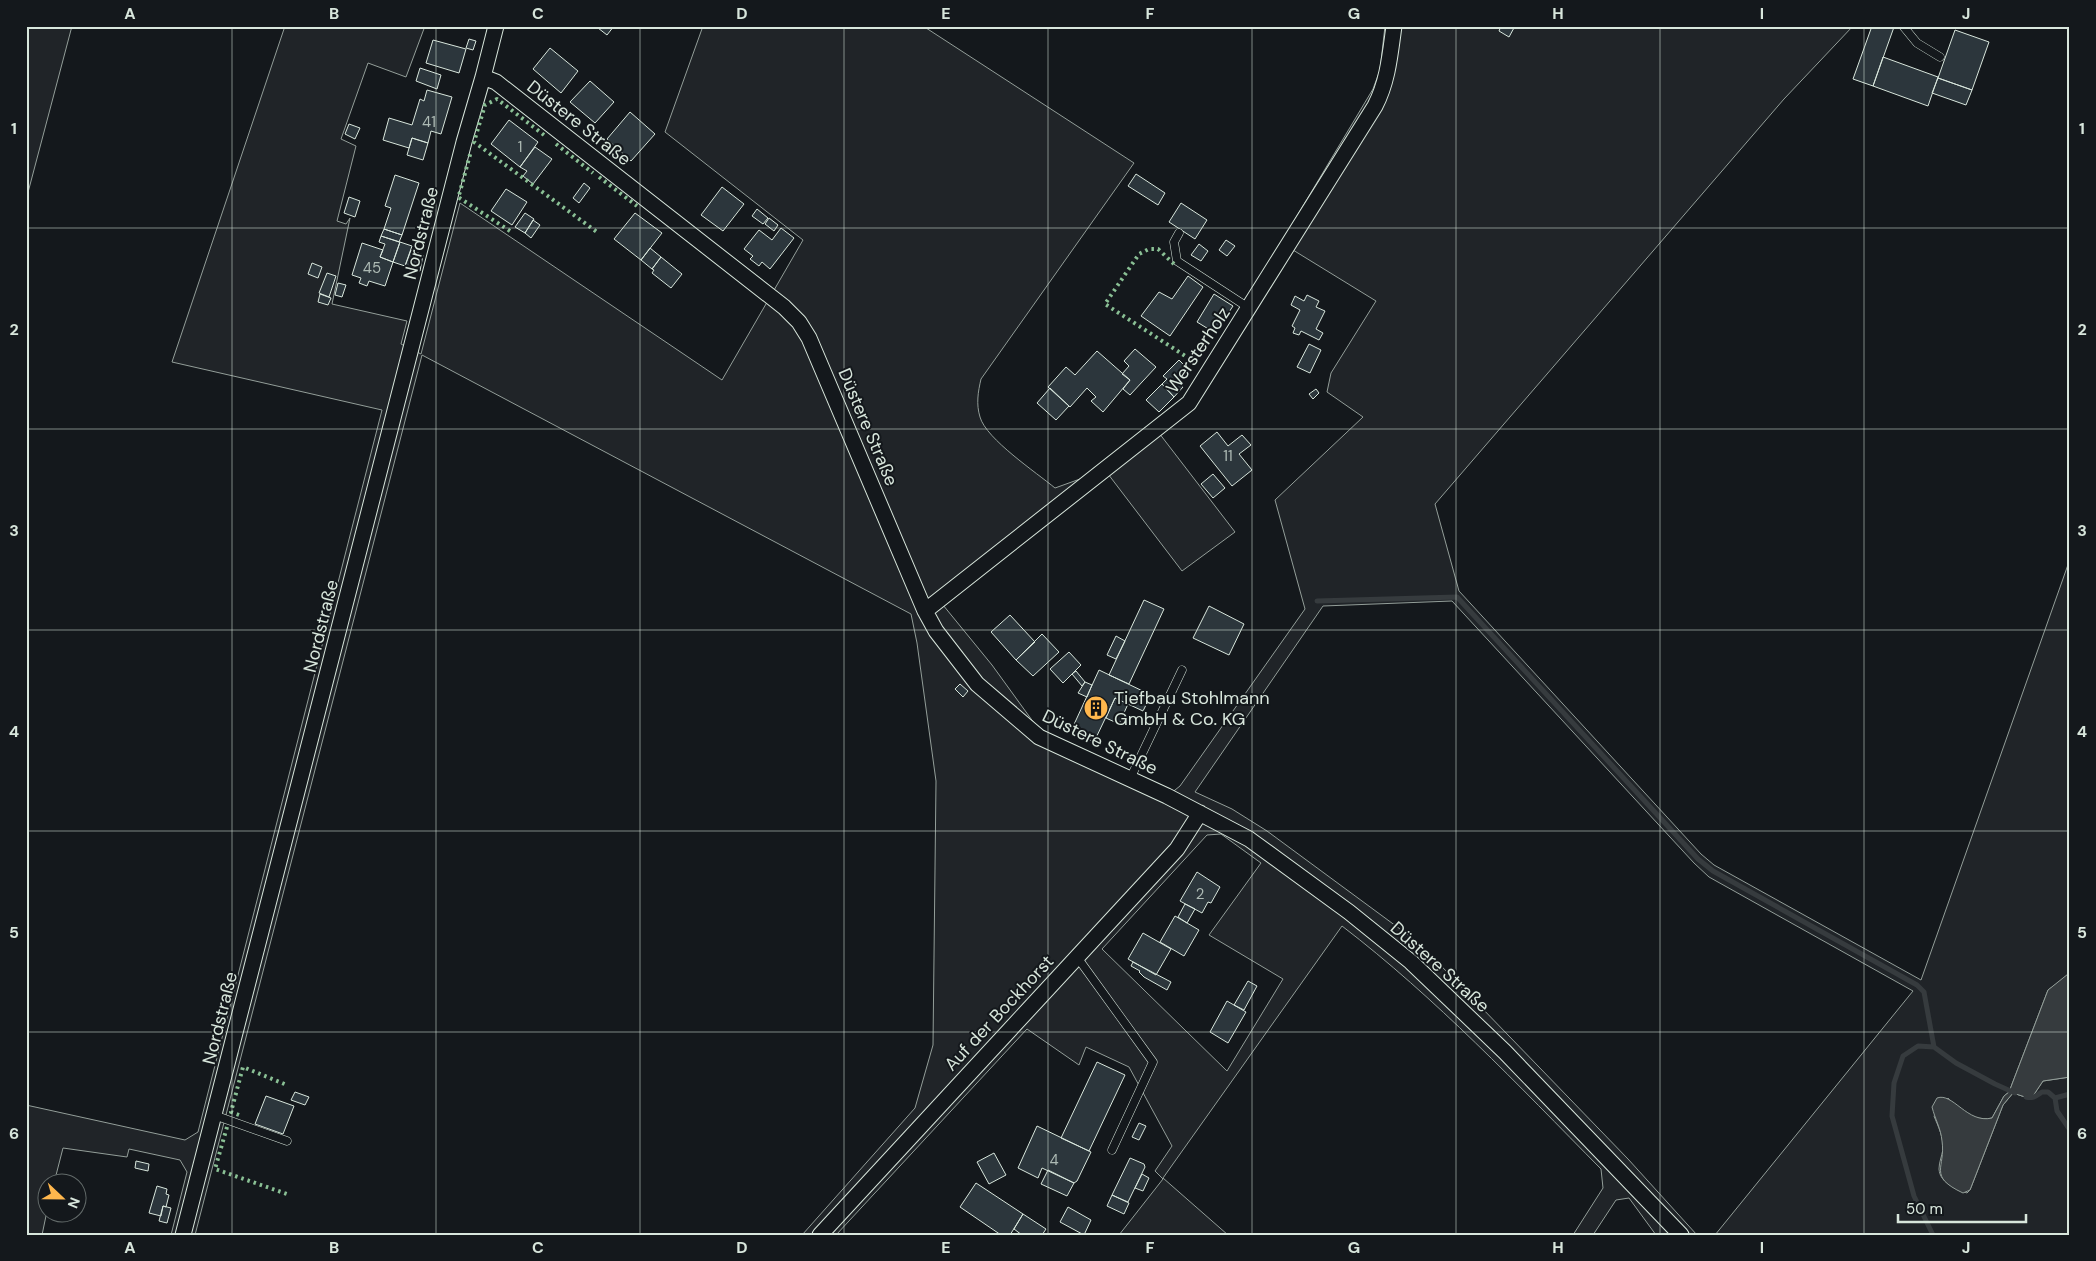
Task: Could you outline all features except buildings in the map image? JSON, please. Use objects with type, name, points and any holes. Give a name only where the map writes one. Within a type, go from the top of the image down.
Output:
[{"type":"street","name":"Nordstraße","points":[[183,1235],[464,142],[496,26]]},
{"type":"street","name":"Wersterholz","points":[[925,610],[1189,404],[1281,258],[1383,90],[1389,70],[1394,26]]},
{"type":"street","name":"Düstere Straße","points":[[483,78],[496,82],[784,307],[799,322],[809,338],[925,610],[936,631],[977,684],[1039,737],[1200,813],[1261,847],[1349,912],[1411,962],[1505,1052],[1682,1235]]},
{"type":"street","name":"Auf der Bockhorst","points":[[820,1235],[1177,849],[1200,813]]},
{"type":"lane","points":[[1903,26],[1917,43],[1940,57]]},
{"type":"lane","points":[[1179,233],[1174,242],[1176,261],[1249,308]]},
{"type":"lane","points":[[1130,779],[1182,670]]},
{"type":"lane","points":[[1077,957],[1153,1062],[1112,1150]]},
{"type":"lane","points":[[214,1115],[287,1141]]},
{"type":"shaded area","points":[[26,26],[72,26],[26,200]]},
{"type":"shaded area","points":[[285,26],[425,26],[406,77],[368,63],[341,139],[356,146],[337,221],[346,224],[350,218],[332,304],[407,321],[401,344],[421,354],[460,203],[722,380],[803,240],[665,132],[703,26],[923,26],[1134,163],[981,379],[978,393],[978,407],[984,426],[1013,455],[1055,488],[1105,470],[943,605],[992,665],[1042,734],[1170,794],[1180,786],[1305,609],[1275,500],[1363,417],[1327,392],[1331,373],[1376,301],[1293,250],[1276,251],[1373,89],[1380,70],[1385,26],[1853,26],[1784,99],[1435,504],[1459,591],[1701,854],[1714,865],[1921,980],[2070,559],[2070,974],[2048,990],[2009,1092],[2004,1096],[1992,1118],[1973,1117],[1956,1107],[1948,1098],[1934,1116],[1943,1141],[1943,1152],[1939,1166],[1940,1174],[1949,1184],[1967,1193],[1970,1190],[2003,1105],[2013,1093],[2031,1099],[2043,1081],[2070,1077],[2070,1235],[1715,1235],[1913,991],[1709,877],[1452,601],[1323,606],[1195,792],[1232,809],[1267,831],[1419,943],[1628,1159],[1697,1235],[1656,1235],[1629,1198],[1616,1200],[1593,1235],[1573,1235],[1603,1188],[1601,1169],[1443,1012],[1342,926],[1163,1178],[1228,1235],[1119,1235],[1163,1179],[1155,1171],[1172,1146],[1129,1067],[1086,1047],[1079,1065],[1027,1029],[836,1235],[802,1235],[915,1108],[933,1045],[936,781],[917,643],[911,614],[422,355],[195,1235],[171,1235],[187,1172],[180,1160],[129,1149],[127,1157],[63,1148],[56,1174],[38,1174],[38,1224],[44,1224],[42,1235],[26,1235],[26,1105],[185,1140],[198,1132],[382,410],[172,362]],"holes":[[[1221,834],[1261,863],[1209,935],[1283,979],[1227,1071],[1102,949],[1207,835]]]},
{"type":"shaded area","points":[[1159,433],[1235,532],[1182,571],[1105,470]]},
{"type":"shaded area","points":[[2070,974],[2070,1077],[2043,1081],[2031,1099],[2013,1093],[2003,1105],[1970,1190],[1963,1193],[1945,1182],[1940,1171],[1943,1150],[1939,1128],[1932,1107],[1937,1098],[1943,1097],[1975,1117],[1983,1119],[1992,1118],[2004,1096],[2009,1092],[2048,990]]},
{"type":"waterway","points":[[1317,601],[1457,597],[1698,859],[1713,871],[1917,985],[1924,992],[1934,1047]]},
{"type":"waterway","points":[[1933,1235],[1914,1196],[1892,1116],[1894,1083],[1903,1056],[1918,1046],[1934,1047],[1956,1063],[2015,1093]]},
{"type":"waterway","points":[[2026,1097],[2033,1097],[2042,1092],[2048,1092],[2055,1098],[2070,1094]]},
{"type":"waterway","points":[[2055,1098],[2057,1111],[2070,1130]]},
{"type":"hedge","points":[[544,135],[497,99],[485,105],[474,142],[597,232]]},
{"type":"hedge","points":[[556,144],[593,173]]},
{"type":"hedge","points":[[461,188],[471,151]]},
{"type":"hedge","points":[[599,177],[637,206]]},
{"type":"hedge","points":[[460,192],[458,197],[510,231]]},
{"type":"hedge","points":[[1174,264],[1158,249],[1149,249],[1139,254],[1105,304],[1193,361]]},
{"type":"hedge","points":[[239,1115],[231,1112],[243,1067],[287,1085]]},
{"type":"hedge","points":[[227,1127],[215,1169],[287,1194]]},
{"type":"place","name":"Tiefbau Stohlmann GmbH & Co. KG","points":[[1096,708]]}]
